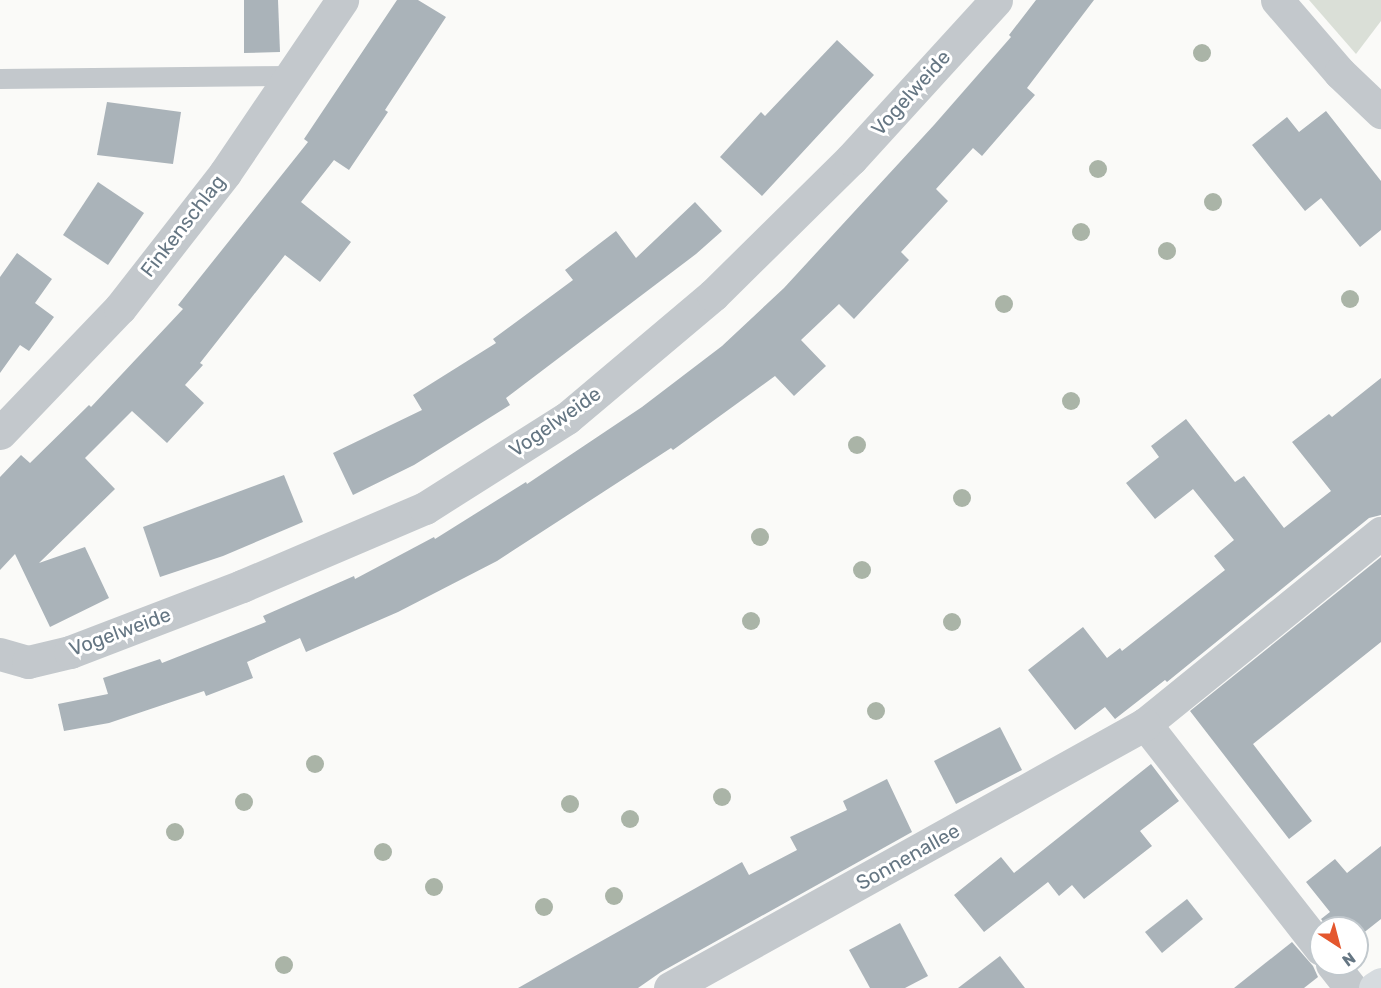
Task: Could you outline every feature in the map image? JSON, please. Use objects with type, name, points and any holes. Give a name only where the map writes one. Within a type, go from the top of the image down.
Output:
[{"type":"street","name":"Finkenschlag","points":[[0,433],[120,308],[225,173],[342,0]]},
{"type":"street","name":"Vogelweide","points":[[0,654],[27,662],[70,652],[242,586],[425,508],[567,418],[713,295],[851,159],[996,0]]},
{"type":"street","points":[[1277,0],[1340,73],[1381,112]]},
{"type":"street","name":"Sonnenallee","points":[[670,988],[1145,724],[1381,533]]},
{"type":"street","points":[[1145,724],[1309,935]]},
{"type":"street","points":[[1342,976],[1351,988]]},
{"type":"street","points":[[1375,988],[1381,984]]},
{"type":"lane","points":[[0,79],[292,76]]},
{"type":"shaded area","points":[[1309,0],[1381,0],[1381,21],[1356,54]]},
{"type":"building","points":[[244,0],[278,0],[280,52],[244,53]]},
{"type":"building","points":[[397,0],[418,0],[446,17],[385,110],[388,112],[349,170],[334,160],[301,202],[351,242],[320,282],[285,255],[200,363],[203,365],[185,385],[204,403],[167,443],[132,411],[85,458],[115,489],[39,563],[85,547],[109,598],[50,627],[15,554],[0,570],[0,477],[21,455],[30,463],[89,405],[91,407],[183,309],[178,305],[308,142],[304,139]]},
{"type":"building","points":[[1036,0],[1094,0],[1027,88],[1035,95],[982,156],[973,148],[936,189],[948,201],[901,252],[909,260],[854,319],[839,304],[801,340],[826,366],[794,396],[775,376],[673,450],[671,448],[497,561],[398,612],[306,652],[300,638],[247,662],[253,678],[206,696],[204,691],[109,723],[64,731],[58,704],[108,694],[103,678],[160,659],[162,663],[266,622],[263,616],[354,576],[355,579],[434,537],[435,539],[526,482],[527,484],[642,407],[722,346],[784,288],[934,125],[1011,37],[1009,35]]},
{"type":"building","points":[[837,40],[874,75],[762,196],[720,157],[761,112],[765,116]]},
{"type":"building","points":[[107,102],[181,112],[173,164],[97,155]]},
{"type":"building","points":[[1326,111],[1381,181],[1381,230],[1360,247],[1321,198],[1305,211],[1252,145],[1287,117],[1299,132]]},
{"type":"building","points":[[98,182],[144,213],[108,265],[63,235]]},
{"type":"building","points":[[695,202],[722,231],[696,254],[506,398],[510,405],[414,465],[353,495],[333,453],[422,410],[413,395],[496,343],[493,339],[573,280],[565,270],[616,231],[636,258]]},
{"type":"building","points":[[17,253],[52,279],[35,303],[54,317],[29,351],[20,345],[0,373],[0,277]]},
{"type":"building","points":[[1381,378],[1381,515],[1369,518],[1167,682],[1165,680],[1115,719],[1105,707],[1075,730],[1028,670],[1083,627],[1107,658],[1120,648],[1122,651],[1225,570],[1214,556],[1234,540],[1193,489],[1155,519],[1126,483],[1159,457],[1151,446],[1186,419],[1235,482],[1244,476],[1284,528],[1331,491],[1292,442],[1329,414],[1332,417]]},
{"type":"building","points":[[284,475],[303,522],[223,556],[160,577],[143,527]]},
{"type":"building","points":[[1381,557],[1381,642],[1253,744],[1312,821],[1289,839],[1190,711]]},
{"type":"building","points":[[1000,727],[1022,770],[956,804],[934,761]]},
{"type":"building","points":[[1151,764],[1179,801],[1140,831],[1152,846],[1084,899],[1072,885],[1059,896],[1048,882],[984,932],[954,895],[1001,857],[1014,873]]},
{"type":"building","points":[[887,779],[912,832],[661,972],[638,988],[518,988],[742,862],[749,875],[797,850],[790,837],[847,810],[843,801]]},
{"type":"building","points":[[1381,846],[1381,919],[1369,928],[1369,916],[1325,916],[1330,912],[1306,882],[1335,859],[1347,873]]},
{"type":"building","points":[[1187,899],[1203,919],[1162,953],[1145,932]]},
{"type":"building","points":[[900,923],[928,976],[905,988],[870,988],[849,950]]},
{"type":"building","points":[[1292,942],[1309,961],[1309,976],[1318,977],[1304,988],[1234,988]]},
{"type":"building","points":[[1000,956],[1025,988],[958,988]]}]
